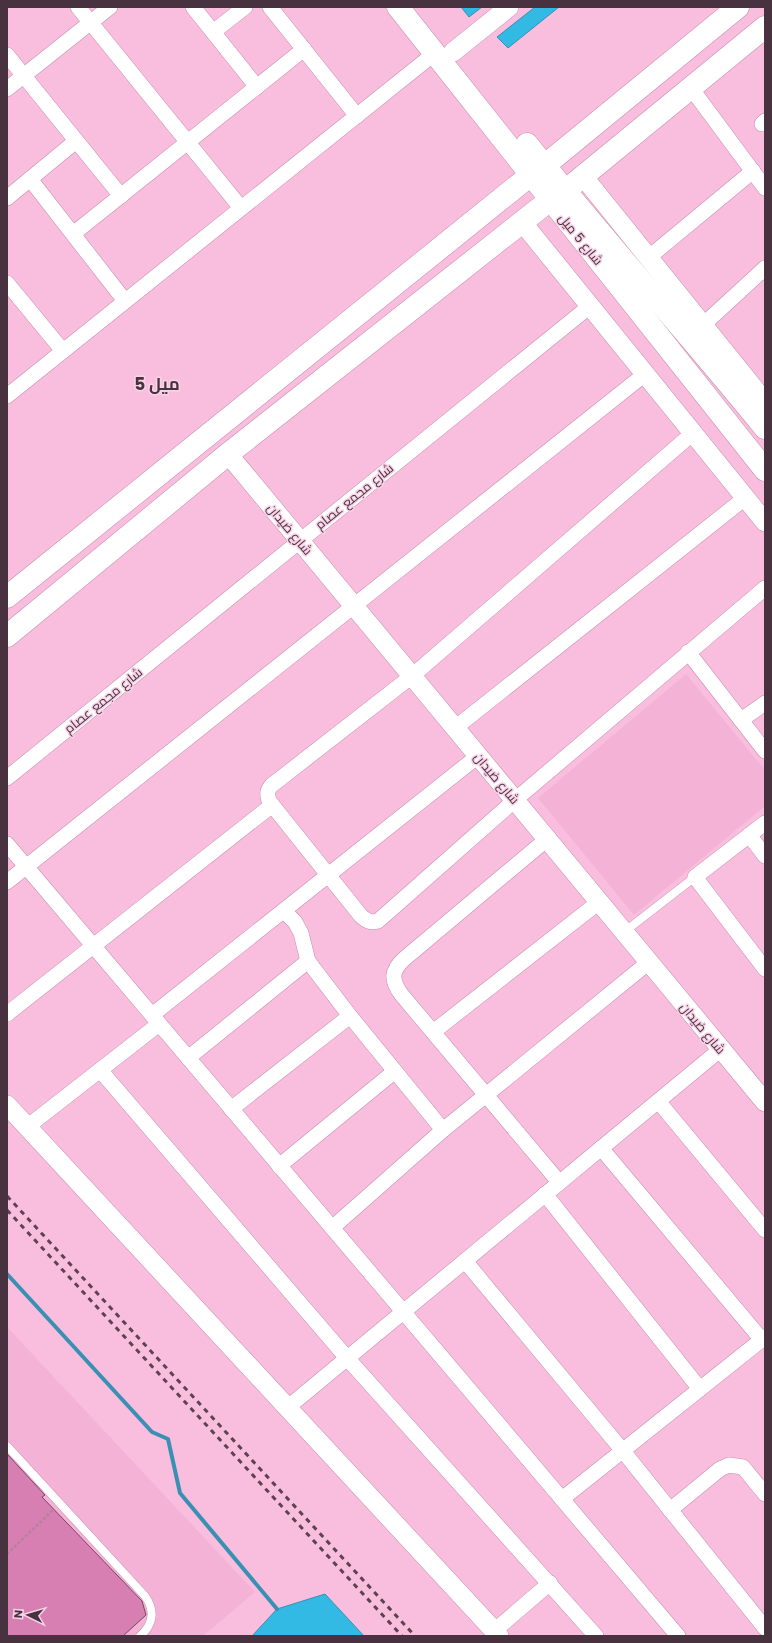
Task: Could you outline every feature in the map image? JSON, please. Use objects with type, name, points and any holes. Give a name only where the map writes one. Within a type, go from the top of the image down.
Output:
[{"type":"main road","name":"شارع 5 ميل","points":[[398,7],[444,53],[538,170],[579,222],[702,389],[765,470]]},
{"type":"main road","name":"شارع 5 ميل","points":[[416,7],[444,53]]},
{"type":"main road","points":[[7,597],[576,140],[738,7]]},
{"type":"main road","points":[[7,636],[228,454],[557,195],[590,174],[691,88],[764,31]]},
{"type":"main road","points":[[506,195],[513,185],[515,176],[512,154],[513,139],[543,146],[556,146],[576,140]]},
{"type":"main road","points":[[524,221],[536,214],[544,214],[579,222],[582,206],[582,195],[590,174]]},
{"type":"main road","name":"شارع 5 ميل","points":[[579,222],[722,374],[765,428]]},
{"type":"main road","points":[[702,389],[722,374]]},
{"type":"street","points":[[78,7],[241,208]]},
{"type":"street","points":[[7,89],[110,7]]},
{"type":"street","points":[[194,7],[257,87]]},
{"type":"street","points":[[214,32],[245,7]]},
{"type":"street","points":[[270,7],[357,116]]},
{"type":"street","points":[[7,396],[357,116],[506,8]]},
{"type":"street","points":[[72,234],[304,49]]},
{"type":"street","points":[[7,55],[121,196]]},
{"type":"street","points":[[691,88],[765,188]]},
{"type":"street","points":[[7,198],[76,141]]},
{"type":"street","points":[[648,258],[753,171]]},
{"type":"street","points":[[590,174],[648,258],[765,402]]},
{"type":"street","points":[[30,179],[125,301]]},
{"type":"street","points":[[524,221],[590,306],[765,522]]},
{"type":"street","points":[[703,325],[765,268]]},
{"type":"street","points":[[7,283],[63,351]]},
{"type":"street","name":"شارع مجمع عصام","points":[[7,778],[299,540],[590,306]]},
{"type":"street","points":[[7,882],[645,374]]},
{"type":"street","points":[[693,433],[412,676],[268,788],[267,795],[271,806],[366,920],[372,922],[378,921],[515,800],[765,588]]},
{"type":"street","name":"شارع ضيدان","points":[[228,454],[765,1102]]},
{"type":"street","points":[[455,728],[746,498]]},
{"type":"street","points":[[688,652],[765,751]]},
{"type":"street","points":[[741,720],[765,703]]},
{"type":"street","points":[[27,1127],[100,1070],[156,1019],[284,911],[478,756]]},
{"type":"street","points":[[7,1014],[271,806]]},
{"type":"street","points":[[765,823],[695,877],[765,969]]},
{"type":"street","points":[[749,835],[765,856]]},
{"type":"street","points":[[547,839],[396,966],[393,976],[395,986],[560,1182]]},
{"type":"street","points":[[7,844],[678,1636]]},
{"type":"street","points":[[433,1032],[599,902]]},
{"type":"street","points":[[284,911],[295,922],[301,933],[308,961],[350,1016],[443,1130]]},
{"type":"street","points":[[188,1058],[308,961]]},
{"type":"street","points":[[332,1228],[443,1130],[649,962]]},
{"type":"street","points":[[231,1109],[350,1016]]},
{"type":"street","points":[[287,1408],[721,1049]]},
{"type":"street","points":[[100,1070],[347,1358],[596,1636]]},
{"type":"street","points":[[279,1166],[395,1070]]},
{"type":"street","points":[[658,1101],[765,1230]]},
{"type":"street","points":[[7,1105],[496,1633],[550,1583]]},
{"type":"street","points":[[562,1499],[763,1338],[601,1148]]},
{"type":"street","points":[[545,1194],[700,1389]]},
{"type":"street","points":[[465,1260],[623,1451],[765,1628]]},
{"type":"street","points":[[670,1510],[720,1469],[729,1465],[743,1467],[765,1494]]},
{"type":"lane","points":[[624,932],[695,877]]},
{"type":"lane","points":[[7,1446],[151,1604],[153,1615],[150,1626],[140,1636]]},
{"type":"path","points":[[7,1554],[60,1504]]},
{"type":"shaded area","points":[[686,674],[765,770],[765,806],[634,915],[538,798]]},
{"type":"shaded area","points":[[7,1327],[255,1592],[203,1636],[7,1636]]},
{"type":"water","points":[[461,7],[482,7],[469,17]]},
{"type":"water","points":[[535,7],[559,7],[508,48],[497,37]]},
{"type":"water","points":[[325,1594],[364,1636],[252,1636],[277,1609]]},
{"type":"building","points":[[7,1454],[45,1495],[42,1497],[142,1601],[146,1615],[123,1636],[7,1636]]},
{"type":"waterway","points":[[7,1274],[152,1432],[168,1439],[180,1493],[277,1609]]},
{"type":"railway","points":[[7,1196],[415,1636]]},
{"type":"railway","points":[[7,1210],[402,1636]]},
{"type":"district","name":"5 ميل","points":[[157,384]]}]
